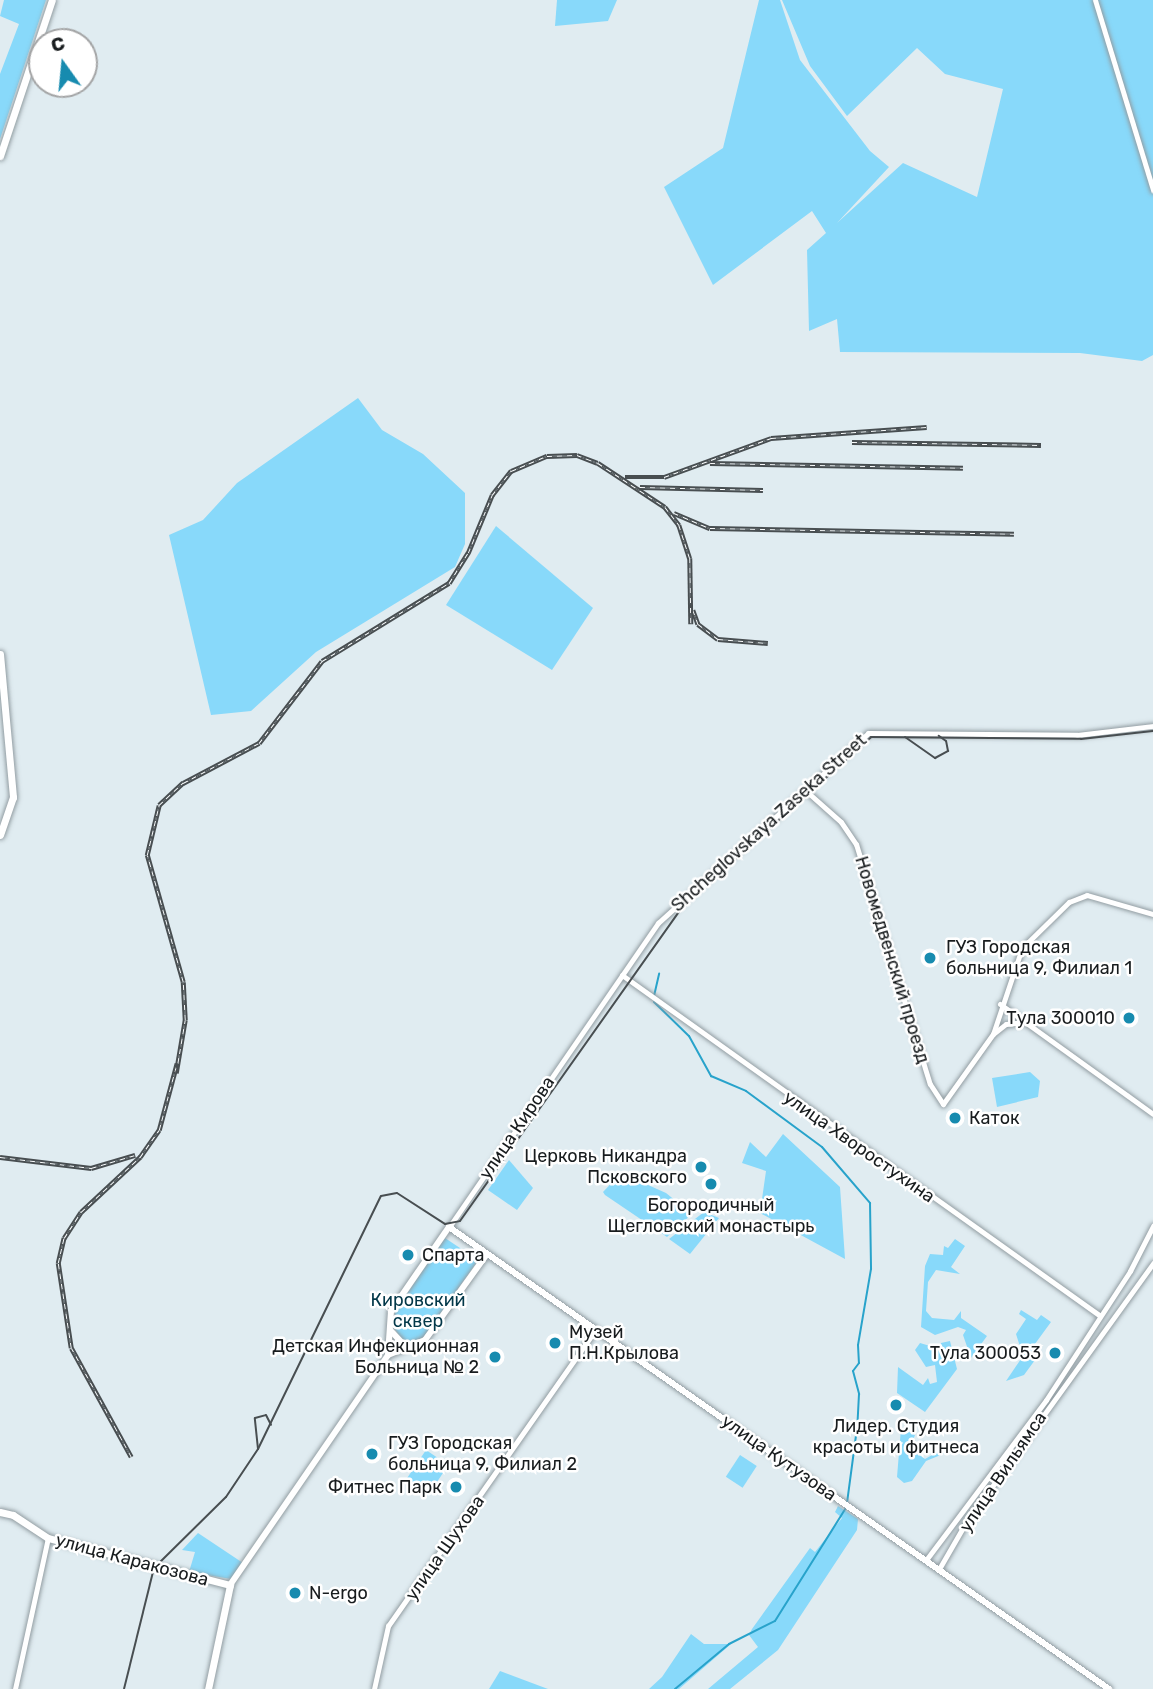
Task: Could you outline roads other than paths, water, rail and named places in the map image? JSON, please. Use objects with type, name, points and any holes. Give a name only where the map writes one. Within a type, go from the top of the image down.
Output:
[{"type":"main road","points":[[0,156],[52,0]]},
{"type":"main road","points":[[0,654],[12,797],[0,835]]},
{"type":"main road","name":"улица Кутузова","points":[[449,1227],[1109,1689]]},
{"type":"main road","name":"улица Кирова","points":[[388,1355],[388,1321],[394,1305],[449,1227]]},
{"type":"main road","points":[[208,1689],[230,1586],[388,1355],[428,1337],[487,1254]]},
{"type":"main road","points":[[388,1321],[395,1338],[406,1347]]},
{"type":"main road","name":"улица Каракозова","points":[[0,1512],[13,1515],[48,1538],[230,1586]]},
{"type":"street","points":[[1095,0],[1153,190]]},
{"type":"street","name":"Shcheglovskaya Zaseka Street","points":[[648,937],[805,790],[873,731],[1077,735],[1153,726]]},
{"type":"street","name":"Новомедвенский проезд","points":[[805,790],[841,822],[856,844],[930,1084],[943,1104],[993,1034]]},
{"type":"street","points":[[993,1034],[1000,1004],[1026,942],[1069,902],[1087,895],[1153,914]]},
{"type":"street","name":"улица Кирова","points":[[449,1227],[648,937]]},
{"type":"street","name":"улица Хворостухина","points":[[621,975],[1099,1315]]},
{"type":"street","points":[[1000,1004],[1153,1114]]},
{"type":"street","points":[[993,1034],[1006,1024],[1025,1022]]},
{"type":"street","name":"улица Вильямса","points":[[926,1560],[1062,1372],[1130,1271],[1153,1226]]},
{"type":"street","name":"улица Вильямса","points":[[939,1569],[1153,1262]]},
{"type":"street","points":[[1130,1271],[1143,1279]]},
{"type":"street","name":"улица Шухова","points":[[374,1689],[388,1626],[595,1330]]},
{"type":"street","points":[[1062,1372],[1071,1378]]},
{"type":"street","points":[[945,1537],[955,1544]]},
{"type":"street","points":[[15,1689],[48,1538]]},
{"type":"waterway","points":[[654,996],[659,974]]},
{"type":"waterway","points":[[654,1002],[689,1036],[711,1076],[746,1091],[822,1147],[870,1203],[871,1269],[858,1345],[859,1363],[853,1371],[859,1394],[847,1503]]},
{"type":"waterway","points":[[675,1689],[729,1644],[775,1621],[846,1508]]},
{"type":"tram line","points":[[124,1689],[154,1568],[226,1497],[258,1449],[381,1196],[397,1193],[445,1224],[460,1221],[684,905],[871,737],[1081,739],[1153,731]]},
{"type":"tram line","points":[[905,737],[935,758],[948,751],[946,741],[939,736]]},
{"type":"tram line","points":[[258,1449],[255,1418],[266,1415],[271,1425]]},
{"type":"railway","points":[[625,477],[664,477],[771,438],[927,427]]},
{"type":"railway","points":[[852,442],[1041,445]]},
{"type":"railway","points":[[176,1073],[185,1020],[183,982],[147,855],[159,805],[183,783],[259,743],[322,661],[449,583],[468,553],[492,495],[511,471],[547,456],[577,455],[598,463],[665,507],[679,525],[690,558],[691,624]]},
{"type":"railway","points":[[710,463],[963,468]]},
{"type":"railway","points":[[640,487],[763,490]]},
{"type":"railway","points":[[674,513],[710,528],[1014,534]]},
{"type":"railway","points":[[693,610],[698,624],[718,639],[768,643]]},
{"type":"railway","points":[[131,1457],[71,1348],[58,1263],[64,1238],[81,1212],[140,1157],[159,1130],[177,1063]]},
{"type":"railway","points":[[0,1157],[91,1168],[135,1155]]},
{"type":"place","name":"ГУЗ Городская больница 9, Филиал 1","points":[[930,958]]},
{"type":"place","name":"Тула 300010","points":[[1129,1018]]},
{"type":"place","name":"Каток","points":[[955,1118]]},
{"type":"place","name":"Церковь Никандра Псковского","points":[[701,1167]]},
{"type":"place","name":"Богородичный Щегловский монастырь","points":[[711,1184]]},
{"type":"place","name":"Спарта","points":[[408,1255]]},
{"type":"place","name":"Музей П.Н.Крылова","points":[[555,1343]]},
{"type":"place","name":"Тула 300053","points":[[1055,1353]]},
{"type":"place","name":"Детская Инфекционная Больница № 2","points":[[495,1357]]},
{"type":"place","name":"Лидер. Студия красоты и фитнеса","points":[[896,1405]]},
{"type":"place","name":"ГУЗ Городская больница 9, Филиал 2","points":[[372,1454]]},
{"type":"place","name":"Фитнес Парк","points":[[456,1487]]},
{"type":"place","name":"N-ergo","points":[[295,1593]]},
{"type":"park label","name":"Кировский сквер","points":[[418,1311]]}]
